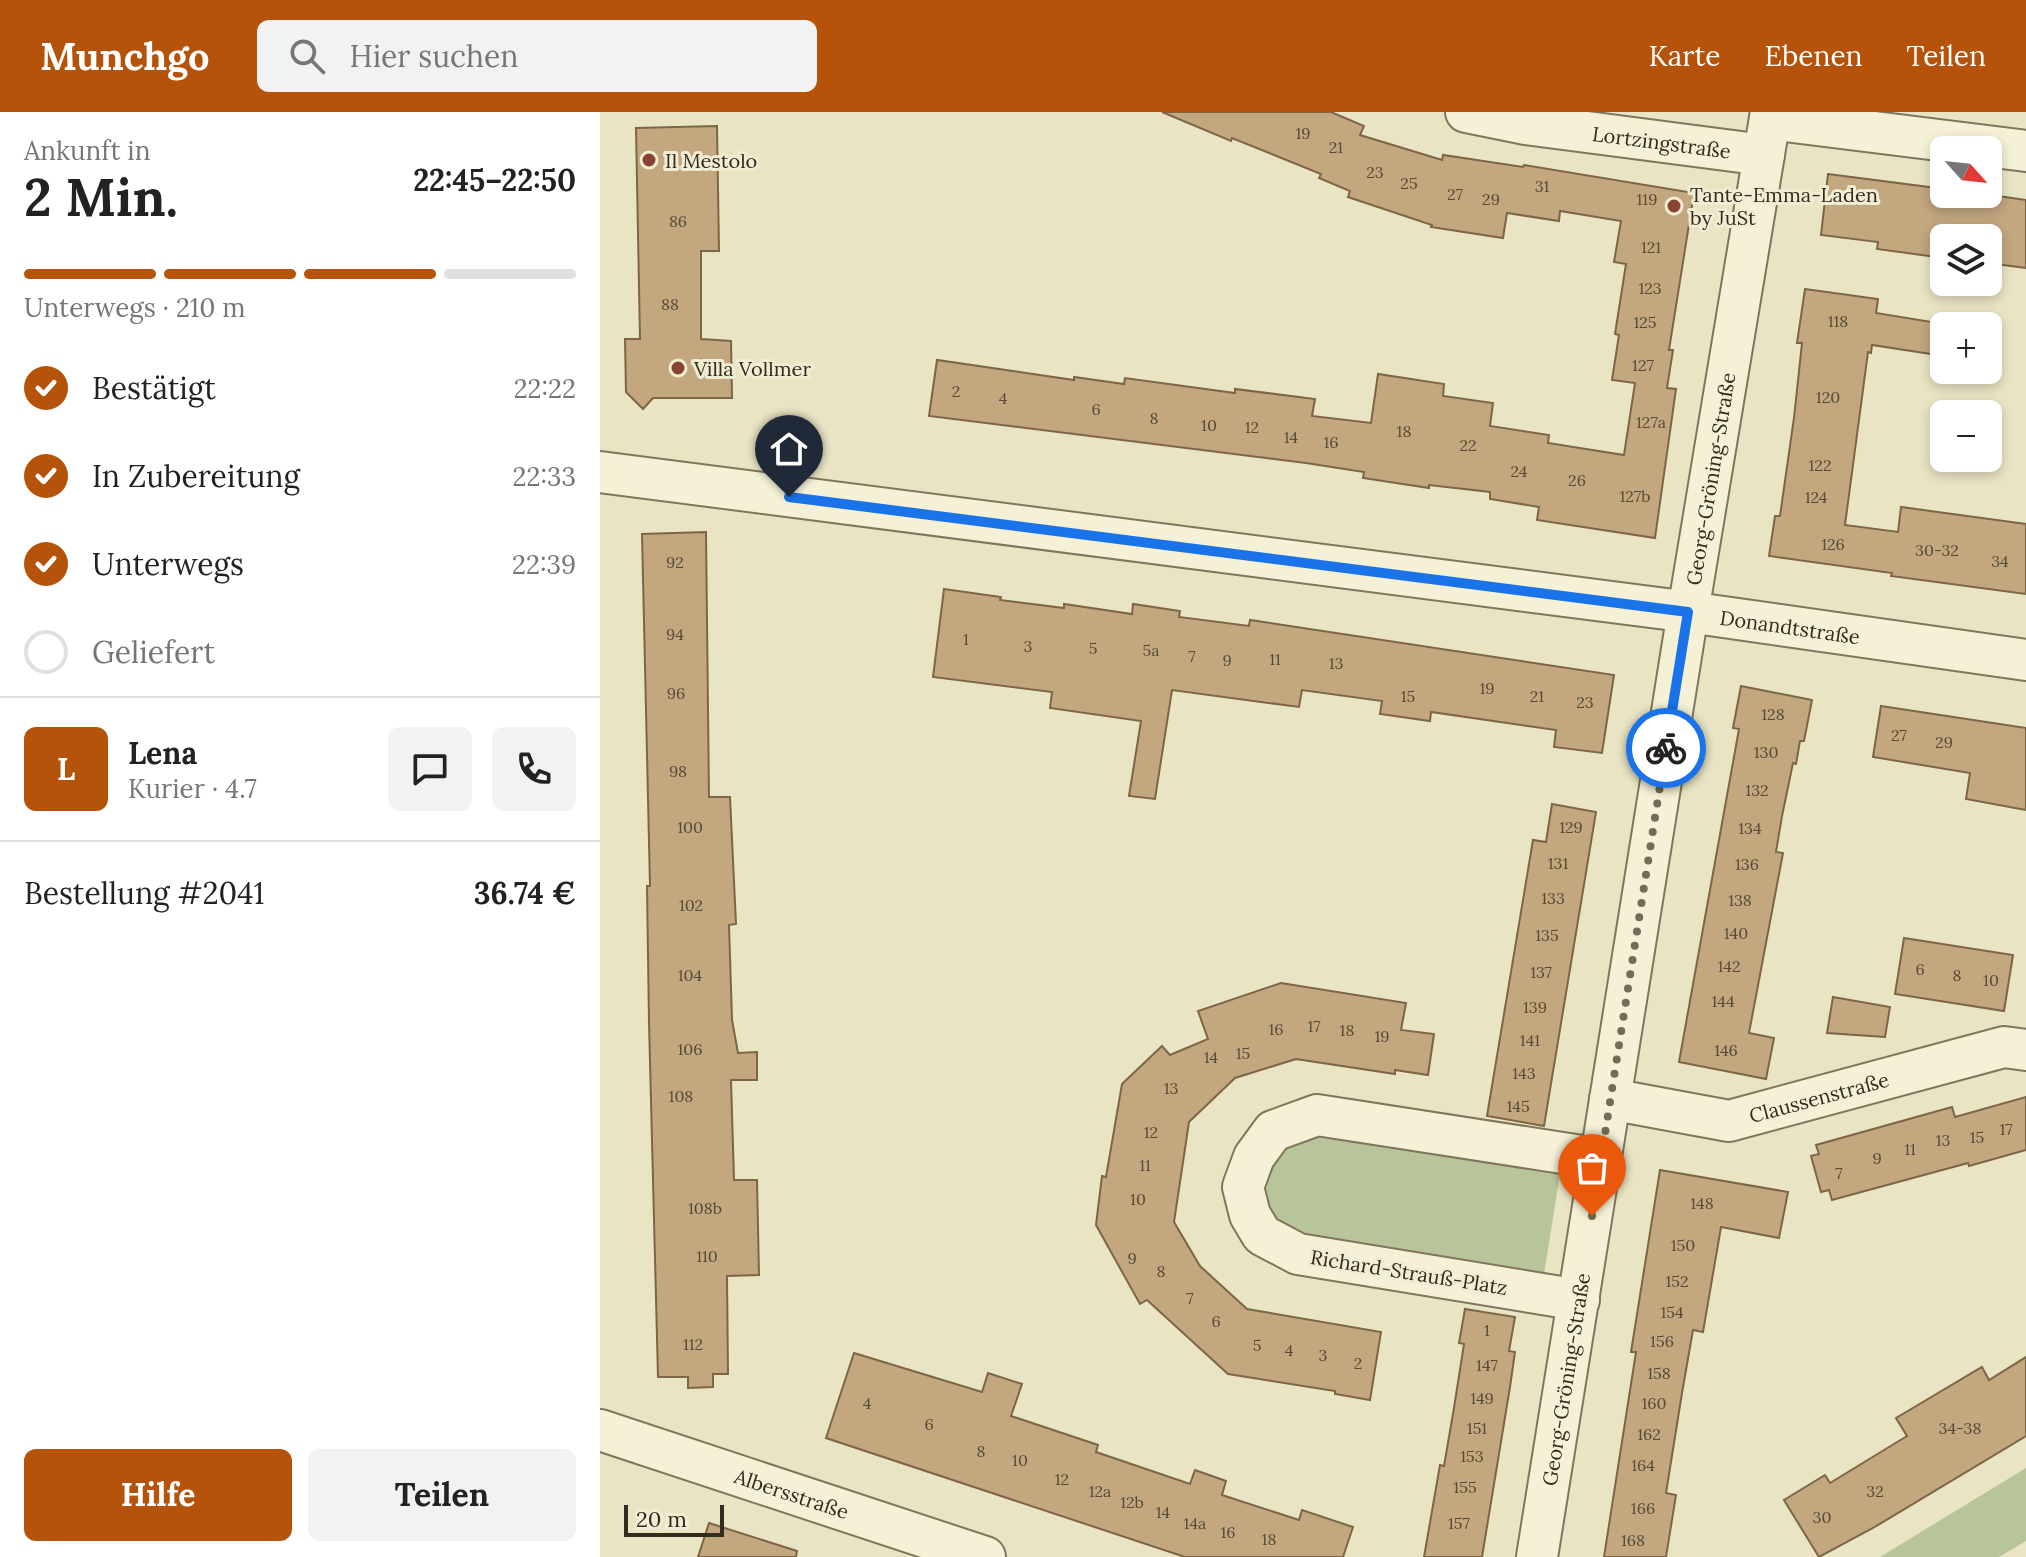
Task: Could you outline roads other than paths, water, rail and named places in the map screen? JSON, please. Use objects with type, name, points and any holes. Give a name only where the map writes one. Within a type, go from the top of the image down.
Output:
[{"type":"street","name":"Lortzingstraße","points":[[1466,112],[1525,124],[1768,129],[2026,151]]},
{"type":"street","name":"Georg-Gröning-Straße","points":[[1537,1557],[1768,129]]},
{"type":"street","name":"Donandtstraße","points":[[600,472],[1688,612],[2026,660]]},
{"type":"street","name":"Claussenstraße","points":[[1610,1099],[1729,1121],[2004,1047],[2026,1050]]},
{"type":"street","name":"Richard-Strauß-Platz","points":[[1579,1300],[1298,1254],[1262,1235],[1250,1215],[1243,1187],[1254,1157],[1273,1131],[1317,1115],[1601,1159]]},
{"type":"street","name":"Albersstraße","points":[[600,1430],[985,1557]]},
{"type":"place","name":"Il Mestolo","points":[[649,160]]},
{"type":"place","name":"Tante-Emma-Laden by JuSt","points":[[1674,206]]},
{"type":"place","name":"Villa Vollmer","points":[[678,368]]}]
